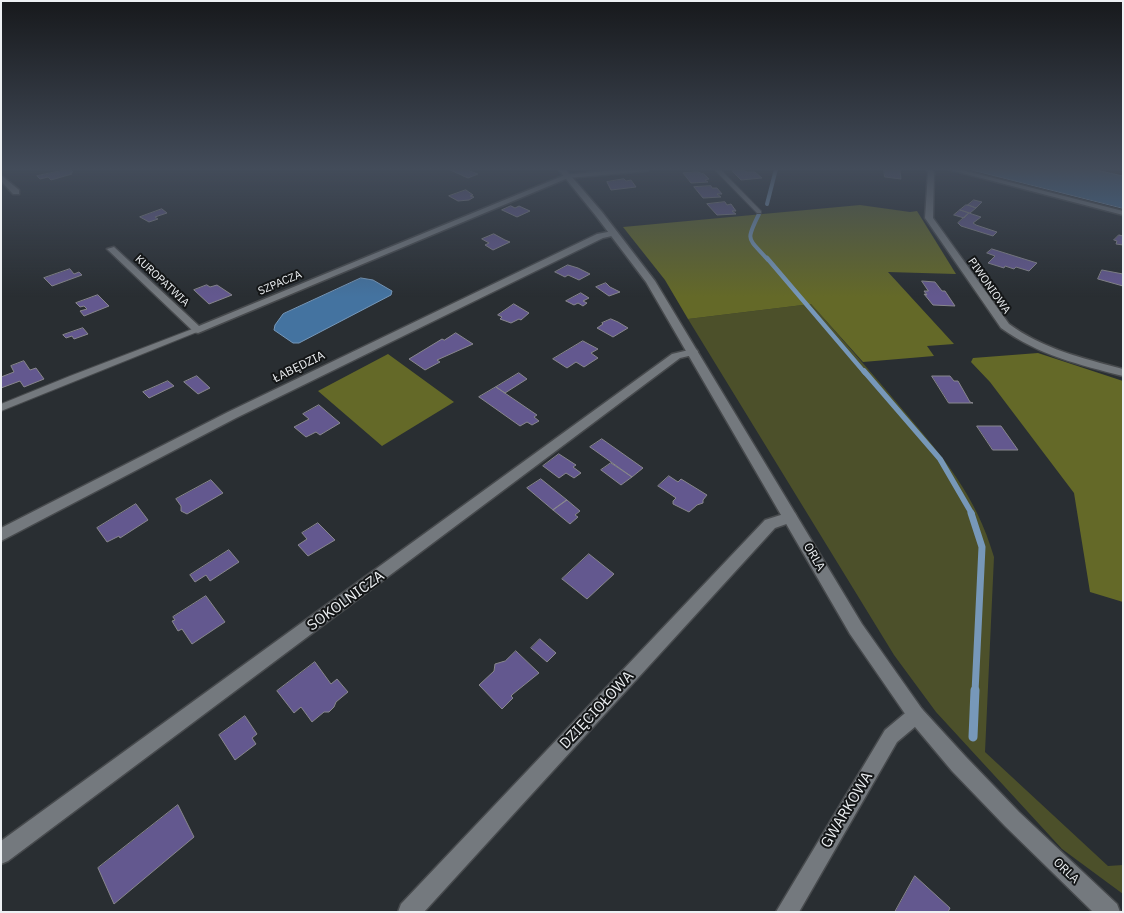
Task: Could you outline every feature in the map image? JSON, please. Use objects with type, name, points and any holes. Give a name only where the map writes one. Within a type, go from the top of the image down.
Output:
[{"type":"street","name":"SZPACZA","points":[[198,330],[472,212]]},
{"type":"street","name":"ORLA","points":[[596,212],[650,281],[856,629],[883,670],[916,715],[1012,819],[1109,912]]},
{"type":"street","name":"PIWONIOWA","points":[[928,212],[929,218],[1005,326],[1022,339],[1044,350],[1123,373]]},
{"type":"street","name":"ŁABĘDZIA","points":[[1,535],[232,415],[600,236],[613,233]]},
{"type":"street","name":"KUROPATWIA","points":[[111,249],[198,330]]},
{"type":"street","name":"SOKOLNICZA","points":[[1,854],[676,356],[693,352]]},
{"type":"street","name":"DZIĘCIOŁOWA","points":[[408,912],[770,524],[790,517]]},
{"type":"street","name":"GWARKOWA","points":[[787,912],[891,736],[916,715]]},
{"type":"lane","name":"SZPACZA","points":[[1,408],[198,330]]},
{"type":"green space","points":[[789,212],[917,212],[956,274],[888,272],[954,344],[927,346],[934,356],[863,362],[811,304],[688,319],[665,280],[623,227]]},
{"type":"green space","points":[[811,304],[918,427],[945,461],[968,496],[987,535],[994,557],[985,752],[1108,866],[1123,865],[1123,894],[1062,849],[936,712],[894,655],[688,319]]},
{"type":"green space","points":[[1038,353],[1123,381],[1123,602],[1090,592],[1074,493],[990,382],[971,362],[973,358]]},
{"type":"green space","points":[[388,354],[454,402],[382,446],[318,391]]},
{"type":"water","points":[[361,278],[373,280],[392,291],[391,295],[299,343],[293,343],[274,330],[275,325],[283,314]]},
{"type":"building","points":[[155,212],[167,213],[155,217],[158,219],[149,222],[140,217]]},
{"type":"building","points":[[505,212],[529,212],[517,217]]},
{"type":"building","points":[[714,212],[733,212],[736,214],[717,215]]},
{"type":"building","points":[[958,212],[969,213],[964,218],[954,215]]},
{"type":"building","points":[[969,213],[981,217],[973,223],[997,232],[993,236],[961,226],[958,223]]},
{"type":"building","points":[[494,234],[510,242],[493,250],[485,245],[489,243],[482,239]]},
{"type":"building","points":[[1119,235],[1123,236],[1123,245],[1116,244],[1117,241],[1114,240]]},
{"type":"building","points":[[992,249],[1037,263],[1029,271],[1016,267],[1014,269],[1005,266],[1004,268],[988,263],[995,256],[987,253]]},
{"type":"building","points":[[568,265],[590,274],[579,280],[568,275],[565,277],[555,272]]},
{"type":"building","points":[[70,269],[74,274],[79,272],[82,275],[52,286],[44,278]]},
{"type":"building","points":[[1102,270],[1123,274],[1123,286],[1098,279]]},
{"type":"building","points":[[922,281],[935,282],[942,291],[945,291],[955,306],[933,305],[924,294],[927,295],[924,291],[928,291]]},
{"type":"building","points":[[606,283],[620,292],[609,296],[596,287]]},
{"type":"building","points":[[207,285],[210,287],[217,285],[232,295],[209,304],[194,290]]},
{"type":"building","points":[[581,293],[589,298],[583,301],[587,303],[583,306],[578,303],[574,305],[566,301]]},
{"type":"building","points":[[98,295],[109,306],[84,316],[80,311],[87,309],[84,306],[80,307],[76,303]]},
{"type":"building","points":[[514,304],[529,313],[521,320],[519,319],[511,323],[500,319],[502,317],[498,315]]},
{"type":"building","points":[[611,319],[628,328],[613,337],[597,328],[602,323]]},
{"type":"building","points":[[83,328],[88,334],[74,339],[72,336],[66,338],[63,335]]},
{"type":"building","points":[[456,333],[473,344],[437,360],[440,362],[425,370],[409,359],[442,339],[444,340]]},
{"type":"building","points":[[583,341],[598,349],[591,353],[598,358],[584,367],[576,362],[567,368],[553,359]]},
{"type":"building","points":[[24,361],[30,370],[36,368],[44,379],[24,387],[20,381],[1,388],[1,377],[14,372],[11,366]]},
{"type":"building","points":[[519,373],[527,379],[505,393],[496,387]]},
{"type":"building","points":[[197,376],[210,388],[198,394],[184,382]]},
{"type":"building","points":[[932,376],[950,376],[954,381],[958,381],[970,402],[973,403],[949,403]]},
{"type":"building","points":[[168,381],[174,386],[149,398],[143,392]]},
{"type":"building","points":[[496,387],[537,415],[534,417],[539,421],[532,425],[527,422],[520,426],[479,397]]},
{"type":"building","points":[[319,405],[340,423],[320,435],[316,432],[306,437],[294,427],[309,419],[303,414]]},
{"type":"building","points":[[977,426],[1001,426],[1018,450],[993,450]]},
{"type":"building","points":[[602,439],[643,468],[632,477],[590,447]]},
{"type":"building","points":[[559,454],[576,465],[573,467],[581,473],[574,478],[566,473],[559,478],[543,466]]},
{"type":"building","points":[[611,463],[632,477],[621,485],[601,470]]},
{"type":"building","points":[[669,476],[678,482],[681,479],[707,495],[703,503],[697,505],[689,512],[673,504],[676,498],[658,486]]},
{"type":"building","points":[[541,479],[567,500],[553,510],[527,488]]},
{"type":"building","points":[[211,480],[223,493],[187,514],[181,511],[181,506],[176,499]]},
{"type":"building","points":[[567,500],[580,511],[575,515],[578,517],[570,524],[553,510]]},
{"type":"building","points":[[136,504],[148,520],[120,538],[119,536],[107,542],[97,528]]},
{"type":"building","points":[[318,523],[335,540],[308,556],[298,545],[307,539],[302,533]]},
{"type":"building","points":[[229,550],[239,562],[210,581],[206,575],[195,582],[190,575]]},
{"type":"building","points":[[589,554],[614,574],[587,599],[562,579]]},
{"type":"building","points":[[206,596],[225,622],[192,644],[182,629],[178,631],[172,621],[175,620],[173,617]]},
{"type":"building","points":[[540,639],[556,653],[547,662],[531,648]]},
{"type":"building","points":[[516,651],[539,673],[513,694],[511,696],[513,698],[502,709],[479,685],[494,671],[495,664],[505,661]]},
{"type":"building","points":[[315,662],[331,684],[337,679],[348,692],[336,702],[329,712],[324,712],[312,722],[301,707],[294,713],[277,691]]},
{"type":"building","points":[[245,716],[257,734],[252,738],[256,744],[235,760],[219,735]]},
{"type":"building","points":[[178,805],[194,837],[114,904],[98,868]]},
{"type":"building","points":[[915,876],[950,908],[948,912],[895,912]]},
{"type":"waterway","points":[[759,214],[750,235],[753,243],[768,260]]},
{"type":"waterway","points":[[767,258],[865,373]]},
{"type":"waterway","points":[[864,371],[940,459],[972,514]]},
{"type":"waterway","points":[[971,513],[982,547],[975,692]]},
{"type":"waterway","points":[[973,737],[975,690]]}]
